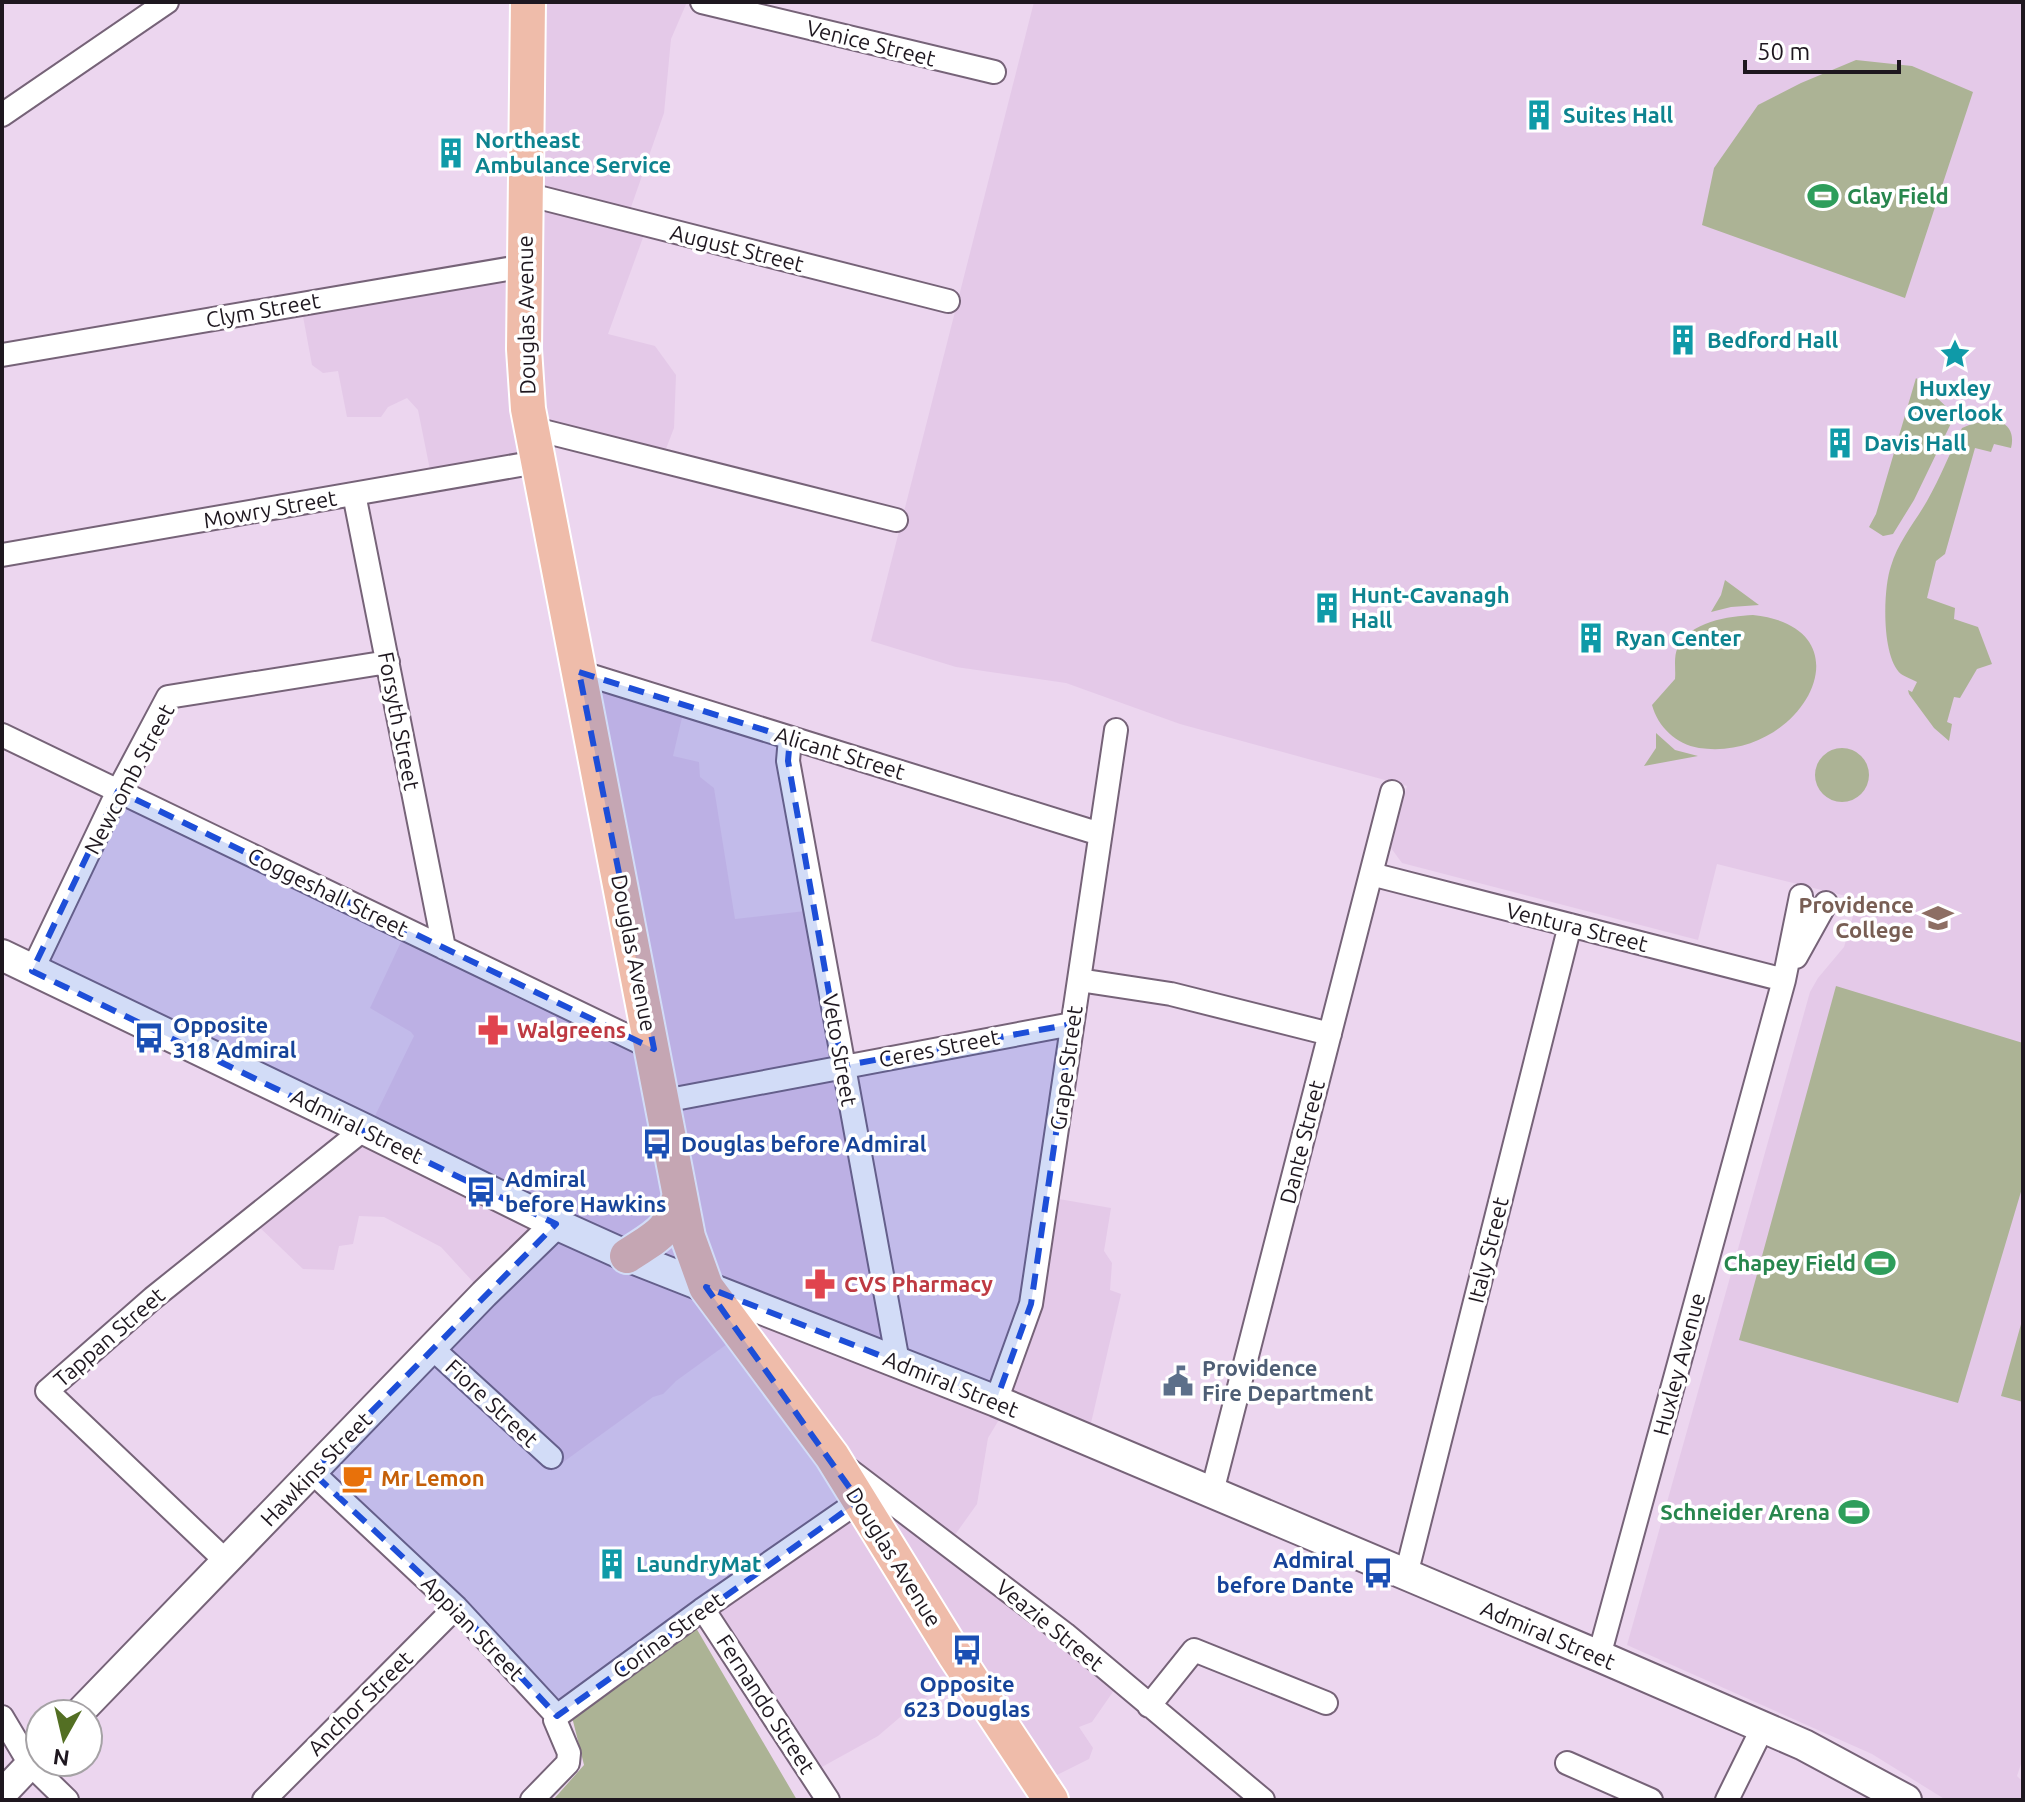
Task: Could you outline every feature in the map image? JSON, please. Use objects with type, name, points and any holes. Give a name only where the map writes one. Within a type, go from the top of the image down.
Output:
[{"type":"main road","name":"Douglas Avenue","points":[[528,2],[524,365],[531,428],[654,1049],[688,1237],[706,1287],[832,1456],[1051,1800]]},
{"type":"main road","name":"Admiral Street","points":[[2,955],[627,1256],[996,1401],[1599,1656],[1836,1761],[1906,1800]]},
{"type":"main road","points":[[627,1256],[672,1223],[680,1195]]},
{"type":"street","points":[[2,115],[167,2]]},
{"type":"street","name":"Venice Street","points":[[702,2],[994,72]]},
{"type":"street","name":"August Street","points":[[526,194],[948,301]]},
{"type":"street","name":"Clym Street","points":[[2,355],[525,266]]},
{"type":"street","points":[[531,428],[896,520]]},
{"type":"street","name":"Mowry Street","points":[[2,555],[537,462]]},
{"type":"street","name":"Forsyth Street","points":[[354,494],[444,948]]},
{"type":"street","name":"Newcomb Street","points":[[32,971],[118,791],[168,697],[388,662]]},
{"type":"street","name":"Alicant Street","points":[[579,672],[1100,834]]},
{"type":"street","name":"Grape Street","points":[[996,1401],[1031,1304],[1116,730]]},
{"type":"street","name":"Coggeshall Street","points":[[2,735],[654,1049]]},
{"type":"street","name":"Veto Street","points":[[790,738],[788,761],[898,1362]]},
{"type":"street","name":"Dante Street","points":[[1212,1492],[1392,792]]},
{"type":"street","name":"Ventura Street","points":[[1371,874],[1784,980]]},
{"type":"street","name":"Huxley Avenue","points":[[1599,1656],[1784,980],[1801,896]]},
{"type":"street","name":"Huxley Avenue","points":[[1784,980],[1826,903]]},
{"type":"street","name":"Italy Street","points":[[1406,1575],[1570,925]]},
{"type":"street","points":[[1079,980],[1171,994],[1330,1034]]},
{"type":"street","name":"Ceres Street","points":[[664,1101],[1072,1024]]},
{"type":"street","name":"Tappan Street","points":[[227,1562],[47,1391],[153,1298],[364,1129]]},
{"type":"street","name":"Hawkins Street","points":[[94,1698],[484,1294],[556,1224]]},
{"type":"street","name":"Fiore Street","points":[[433,1349],[551,1457]]},
{"type":"street","name":"Veazie Street","points":[[832,1456],[1065,1634],[1263,1800]]},
{"type":"street","name":"Appian Street","points":[[312,1472],[456,1607],[557,1716],[555,1720],[569,1753],[568,1763],[532,1800]]},
{"type":"street","name":"Corina Street","points":[[557,1716],[703,1609],[859,1501]]},
{"type":"street","name":"Anchor Street","points":[[264,1800],[456,1607]]},
{"type":"street","name":"Fernando Street","points":[[703,1609],[828,1800]]},
{"type":"street","points":[[1149,1706],[1194,1650],[1326,1703]]},
{"type":"street","points":[[2,1717],[24,1745]]},
{"type":"street","points":[[1727,1800],[1763,1727]]},
{"type":"street","points":[[1567,1763],[1651,1800]]},
{"type":"street","points":[[2,1794],[24,1771]]},
{"type":"street","points":[[50,1778],[67,1800]]},
{"type":"highlighted area","points":[[579,672],[790,738],[788,761],[842,1066],[1072,1024],[1031,1304],[996,1401],[706,1287],[859,1501],[557,1716],[456,1607],[312,1472],[556,1224],[32,971],[118,791],[654,1049]]},
{"type":"shaded area","points":[[529,2],[687,2],[671,39],[664,113],[630,210],[649,221],[608,334],[655,346],[676,375],[674,428],[664,454],[536,423],[538,456],[430,470],[418,410],[407,398],[388,407],[381,417],[347,417],[338,371],[323,373],[312,365],[300,300],[525,263]]},
{"type":"shaded area","name":"Providence College","points":[[1034,2],[2023,2],[2023,1758],[2017,1776],[2023,1782],[2023,1800],[1946,1800],[1872,1754],[1627,1645],[1810,992],[1844,947],[1858,899],[1717,864],[1698,940],[1402,863],[1391,848],[1407,786],[1180,724],[1066,683],[956,667],[871,641]]},
{"type":"shaded area","points":[[582,678],[685,705],[673,756],[699,762],[700,777],[714,788],[735,919],[814,910],[895,1352],[988,1390],[1030,1307],[1053,1198],[1111,1208],[1104,1251],[1112,1263],[1110,1290],[1121,1294],[1091,1423],[1087,1431],[1009,1403],[988,1438],[977,1504],[947,1546],[1117,1686],[1092,1722],[1079,1727],[1093,1748],[1089,1759],[1041,1783],[963,1678],[919,1701],[878,1736],[811,1773],[697,1600],[852,1495],[741,1334],[663,1394],[653,1397],[551,1471],[551,1449],[439,1343],[475,1284],[441,1247],[384,1217],[359,1216],[353,1244],[339,1246],[334,1270],[303,1269],[252,1220],[371,1124],[414,1036],[370,1008],[408,927],[648,1040]]},
{"type":"green space","name":"Glay Field","points":[[1856,60],[1912,66],[1973,92],[1905,298],[1702,225],[1714,168],[1758,105]]},
{"type":"green space","points":[[1916,378],[1955,415],[1914,500],[1893,534],[1883,536],[1869,527],[1876,514]]},
{"type":"green space","points":[[1999,421],[2011,432],[2011,448],[1994,444],[1991,452],[1975,448],[1945,554],[1936,561],[1927,598],[1955,608],[1954,619],[1978,627],[1992,664],[1977,669],[1960,698],[1954,697],[1947,722],[1952,724],[1949,741],[1934,728],[1909,694],[1908,690],[1912,692],[1917,682],[1901,674],[1894,665],[1887,638],[1885,605],[1888,576],[1898,549],[1932,492],[1962,428],[1974,423]]},
{"type":"green space","points":[[1725,580],[1759,605],[1711,612]]},
{"type":"green space","points":[[1753,615],[1790,625],[1810,643],[1816,667],[1810,692],[1793,716],[1768,735],[1736,747],[1699,748],[1683,743],[1663,727],[1652,705],[1675,679],[1678,647],[1683,638],[1700,626]]},
{"type":"green space","points":[[1656,733],[1675,750],[1698,756],[1644,766],[1656,748]]},
{"type":"green space","points":[[1842,748],[1861,756],[1869,775],[1861,794],[1842,802],[1823,794],[1815,775],[1823,756]]},
{"type":"green space","name":"Chapey Field","points":[[1836,986],[2023,1043],[2023,1185],[1958,1403],[1739,1340]]},
{"type":"green space","points":[[2023,1317],[2023,1402],[2001,1396]]},
{"type":"green space","points":[[692,1621],[797,1800],[553,1800],[584,1765],[567,1697]]},
{"type":"place","name":"Suites Hall","points":[[1539,115]]},
{"type":"place","name":"Northeast Ambulance Service","points":[[451,153]]},
{"type":"place","name":"Glay Field","points":[[1823,196]]},
{"type":"place","name":"Bedford Hall","points":[[1683,340]]},
{"type":"place","name":"Huxley Overlook","points":[[1955,354]]},
{"type":"place","name":"Davis Hall","points":[[1840,443]]},
{"type":"place","name":"Hunt-Cavanagh Hall","points":[[1327,608]]},
{"type":"place","name":"Ryan Center","points":[[1591,638]]},
{"type":"place","name":"Providence College","points":[[1938,918]]},
{"type":"place","name":"Walgreens","points":[[493,1030]]},
{"type":"place","name":"Opposite 318 Admiral","points":[[149,1038]]},
{"type":"place","name":"Douglas before Admiral","points":[[657,1144]]},
{"type":"place","name":"Admiral before Hawkins","points":[[481,1192]]},
{"type":"place","name":"Chapey Field","points":[[1880,1263]]},
{"type":"place","name":"CVS Pharmacy","points":[[820,1284]]},
{"type":"place","name":"Providence Fire Department","points":[[1178,1381]]},
{"type":"place","name":"Mr Lemon","points":[[357,1478]]},
{"type":"place","name":"Schneider Arena","points":[[1854,1512]]},
{"type":"place","name":"LaundryMat","points":[[612,1564]]},
{"type":"place","name":"Admiral before Dante","points":[[1378,1573]]},
{"type":"place","name":"Opposite 623 Douglas","points":[[967,1650]]}]
